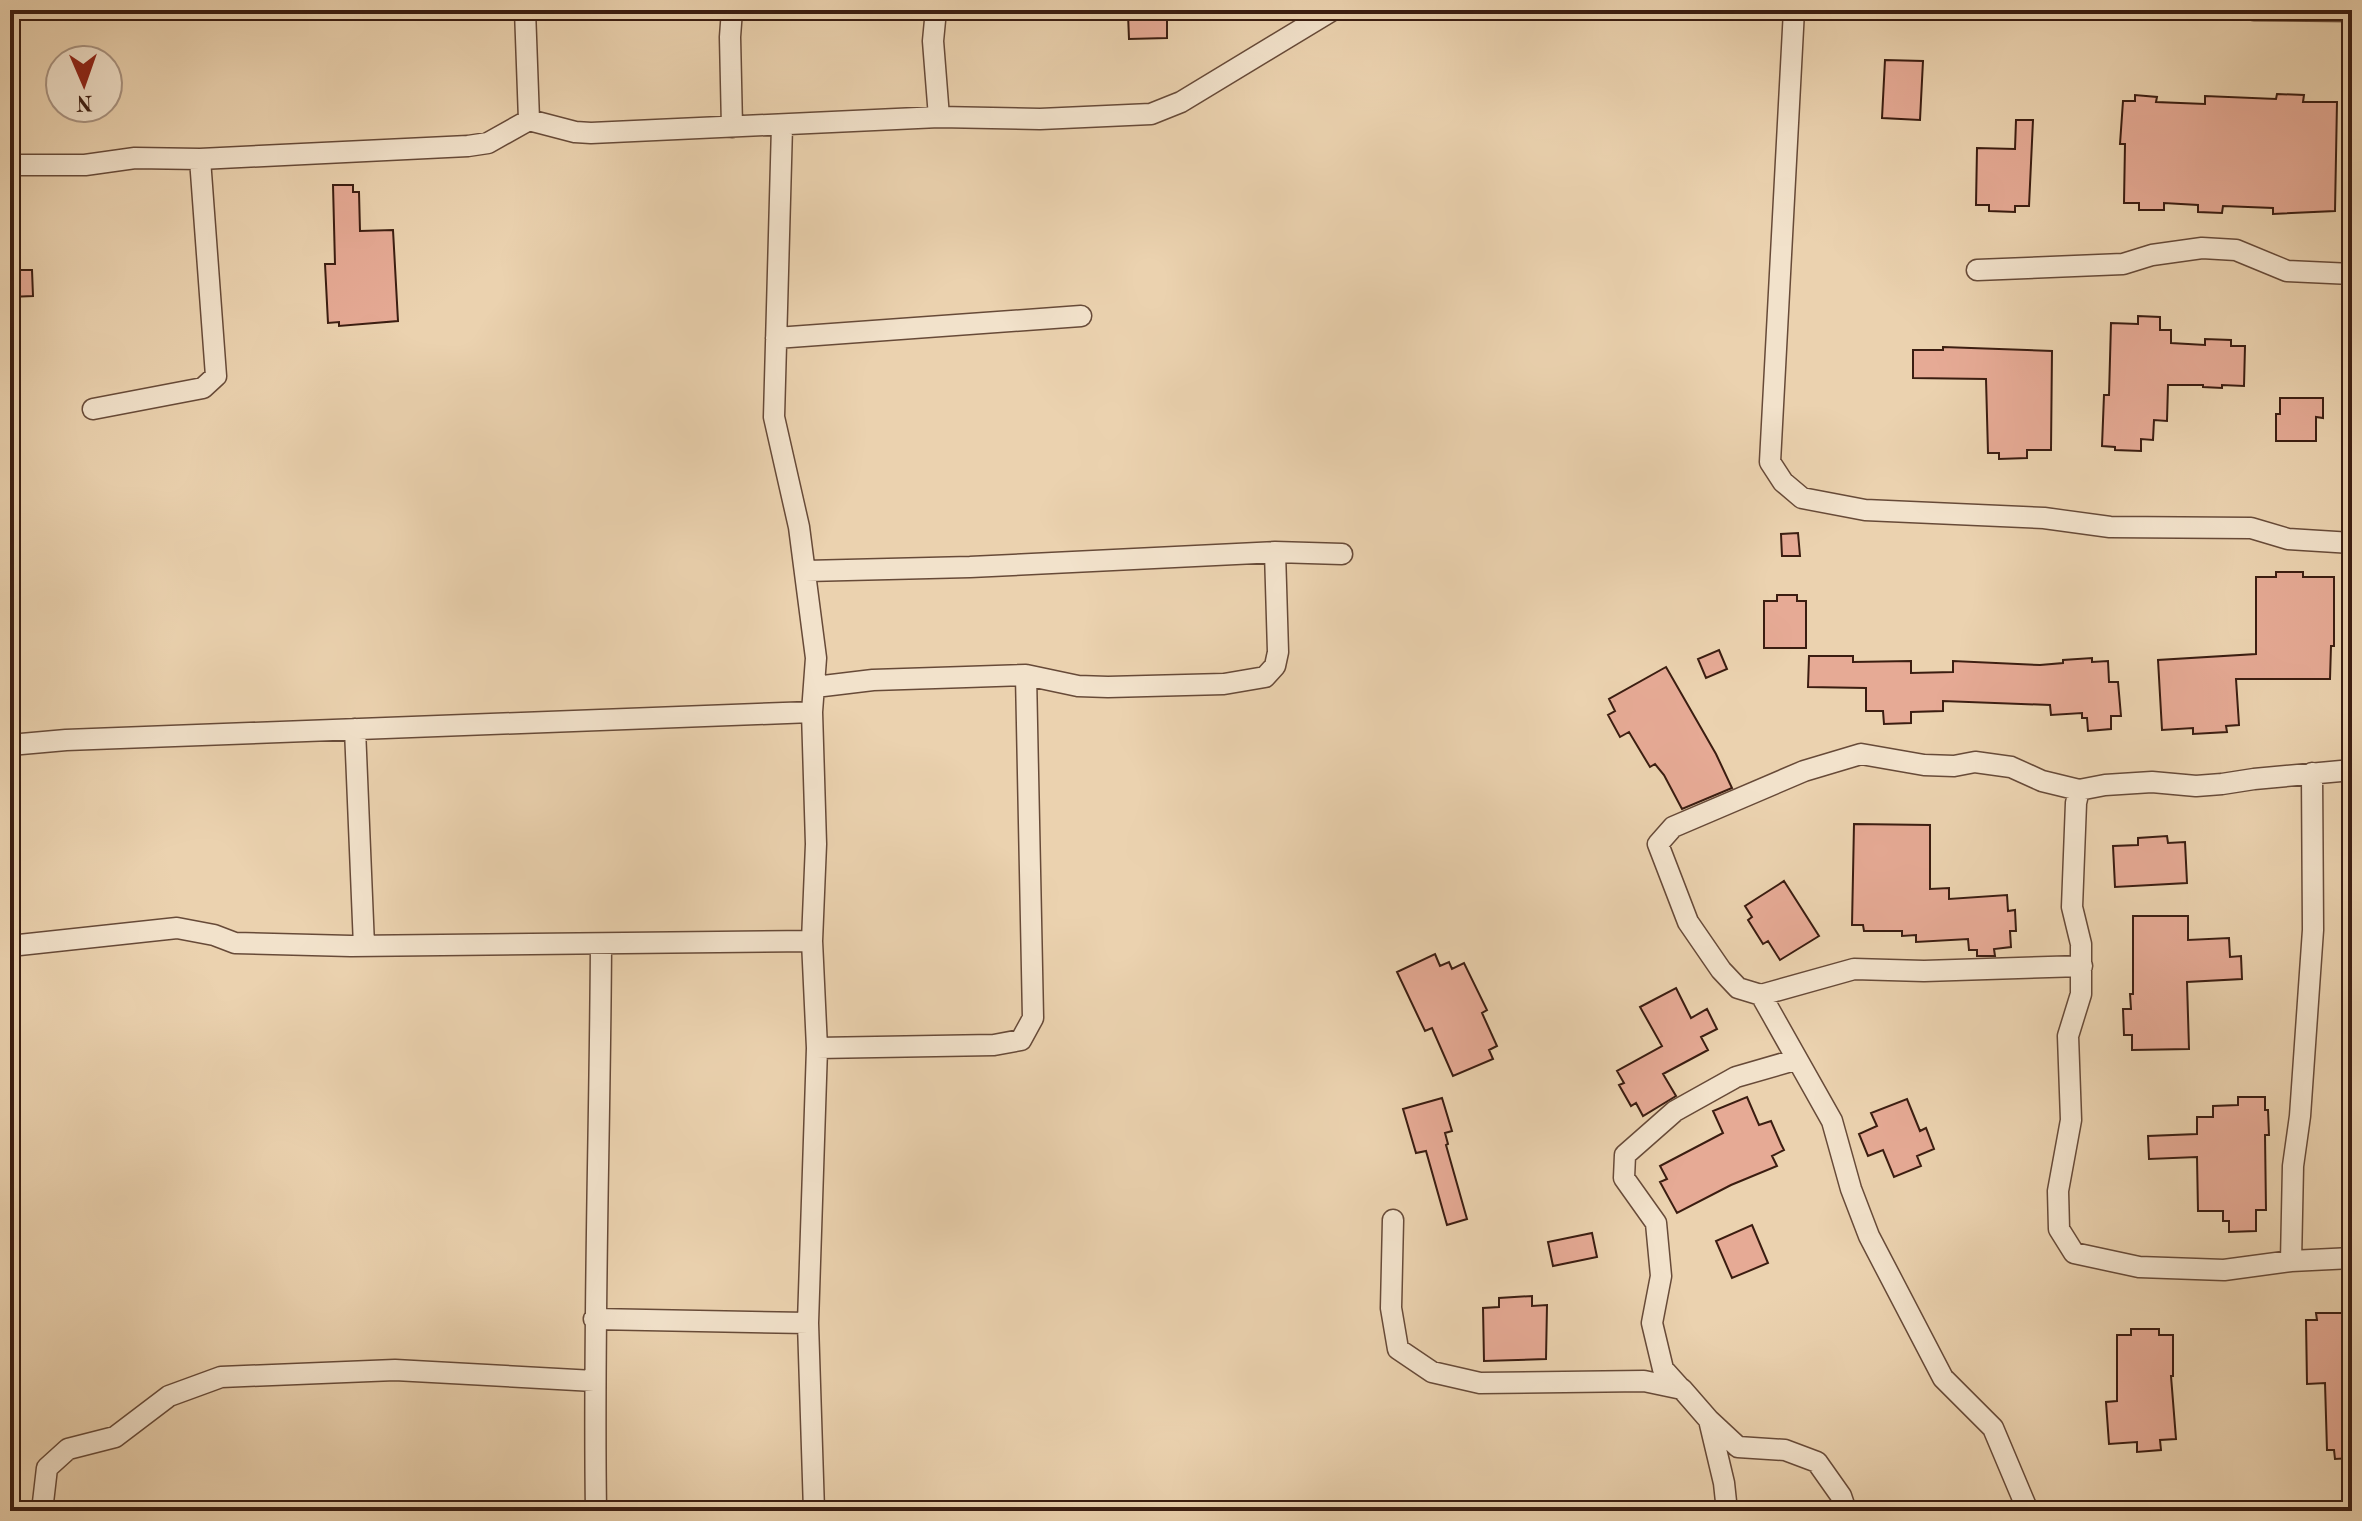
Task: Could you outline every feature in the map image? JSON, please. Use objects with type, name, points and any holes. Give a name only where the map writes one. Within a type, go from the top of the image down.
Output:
[{"type":"street","points":[[525,10],[529,120]]},
{"type":"street","points":[[732,10],[732,127]]},
{"type":"street","points":[[936,10],[933,41],[939,117]]},
{"type":"street","points":[[10,165],[85,165],[135,158],[200,159],[468,146],[488,143],[529,120],[591,133],[939,117],[1040,119],[1151,114],[1181,102],[1333,10]]},
{"type":"street","points":[[1794,10],[1770,462],[1783,482],[1802,498],[1865,510],[2044,518],[2110,527],[2251,528],[2288,539],[2352,543]]},
{"type":"street","points":[[2254,10],[2352,11]]},
{"type":"street","points":[[782,126],[774,417],[806,571],[816,658],[812,712],[816,844],[812,941],[817,1048],[808,1323],[814,1511]]},
{"type":"street","points":[[93,409],[203,388],[216,376],[200,159]]},
{"type":"street","points":[[1977,270],[2123,264],[2152,255],[2202,248],[2236,250],[2287,271],[2352,274]]},
{"type":"street","points":[[776,338],[1081,316]]},
{"type":"street","points":[[806,571],[970,567],[1275,552],[1342,554]]},
{"type":"street","points":[[815,687],[886,679],[1026,675],[1078,686],[1108,687],[1224,684],[1265,677],[1275,666],[1278,652],[1275,552]]},
{"type":"street","points":[[817,1048],[994,1045],[1021,1040],[1033,1018],[1026,675]]},
{"type":"street","points":[[10,745],[66,740],[812,712]]},
{"type":"street","points":[[355,729],[364,946]]},
{"type":"street","points":[[2082,966],[1924,971],[1854,969],[1761,995],[1738,988],[1721,970],[1688,922],[1658,844],[1673,827],[1804,771],[1861,754],[1924,765],[1954,766],[1975,762],[2011,767],[2042,781],[2079,790],[2152,782],[2196,786],[2352,770]]},
{"type":"street","points":[[2291,1261],[2293,1166],[2300,1116],[2313,930],[2312,773]]},
{"type":"street","points":[[2079,790],[2072,907],[2081,944],[2081,994],[2068,1036],[2071,1120],[2058,1191],[2059,1229],[2074,1253],[2139,1267],[2224,1270],[2291,1261],[2352,1258]]},
{"type":"street","points":[[10,946],[177,928],[214,935],[235,943],[364,946],[812,941]]},
{"type":"street","points":[[596,1511],[594,1319],[600,1164],[601,944]]},
{"type":"street","points":[[1761,995],[1832,1121],[1851,1189],[1869,1236],[1943,1378],[1993,1428],[2028,1511]]},
{"type":"street","points":[[1795,1060],[1736,1077],[1675,1111],[1625,1155],[1624,1178],[1656,1223],[1661,1276],[1652,1323],[1663,1369],[1738,1447],[1785,1450],[1817,1462],[1841,1496],[1846,1511]]},
{"type":"street","points":[[1393,1220],[1391,1308],[1398,1349],[1432,1372],[1480,1383],[1644,1381],[1682,1389]]},
{"type":"street","points":[[594,1319],[808,1323]]},
{"type":"street","points":[[42,1511],[47,1468],[68,1449],[115,1437],[169,1396],[221,1377],[395,1370],[594,1381]]},
{"type":"street","points":[[1709,1420],[1724,1483],[1727,1511]]},
{"type":"building","points":[[1167,13],[1167,38],[1129,39],[1128,14]]},
{"type":"building","points":[[1885,60],[1923,61],[1920,120],[1882,118]]},
{"type":"building","points":[[2277,94],[2304,95],[2303,102],[2337,102],[2335,211],[2273,214],[2273,208],[2223,206],[2222,213],[2198,212],[2198,205],[2164,203],[2164,210],[2139,210],[2139,203],[2124,203],[2125,144],[2120,144],[2123,101],[2135,101],[2135,95],[2157,97],[2156,102],[2205,104],[2205,96],[2276,99]]},
{"type":"building","points":[[2016,120],[2033,120],[2029,206],[2015,206],[2015,212],[1989,211],[1989,205],[1976,205],[1977,148],[2015,149]]},
{"type":"building","points":[[333,185],[353,185],[353,192],[359,192],[360,231],[393,230],[398,321],[339,326],[339,322],[328,323],[325,264],[335,264]]},
{"type":"building","points":[[10,270],[32,270],[33,296],[10,297]]},
{"type":"building","points":[[2138,316],[2160,317],[2160,330],[2171,330],[2171,343],[2205,345],[2205,339],[2231,340],[2231,346],[2245,346],[2244,386],[2168,385],[2167,421],[2154,420],[2153,440],[2141,439],[2141,451],[2115,450],[2115,447],[2102,446],[2104,395],[2109,395],[2111,323],[2138,324]]},
{"type":"building","points":[[1943,347],[2052,351],[2051,450],[2027,450],[2027,458],[1999,459],[1999,453],[1988,453],[1986,379],[1913,378],[1913,350],[1943,350]]},
{"type":"building","points":[[2280,398],[2323,398],[2323,418],[2316,417],[2316,441],[2276,441],[2276,414],[2280,414]]},
{"type":"building","points":[[1798,533],[1800,556],[1782,556],[1781,534]]},
{"type":"building","points":[[2276,572],[2303,572],[2303,577],[2334,577],[2334,646],[2331,646],[2330,679],[2236,679],[2239,725],[2226,726],[2227,732],[2193,734],[2193,728],[2162,730],[2158,660],[2256,654],[2256,577],[2276,577]]},
{"type":"building","points":[[1777,595],[1797,595],[1797,601],[1806,601],[1806,648],[1764,648],[1764,601],[1777,601]]},
{"type":"building","points":[[1719,650],[1727,669],[1706,678],[1698,659]]},
{"type":"building","points":[[1809,656],[1853,656],[1853,662],[1911,661],[1911,673],[1953,672],[1953,661],[2040,665],[2092,658],[2092,662],[2108,661],[2109,682],[2118,682],[2121,716],[2111,716],[2111,729],[2088,731],[2087,718],[2082,718],[2082,713],[2051,715],[2050,705],[1943,701],[1943,711],[1911,712],[1911,723],[1884,724],[1883,711],[1866,711],[1866,688],[1808,687]]},
{"type":"building","points":[[1666,667],[1732,788],[1682,809],[1664,775],[1655,764],[1650,767],[1629,732],[1620,737],[1608,715],[1615,711],[1609,699]]},
{"type":"building","points":[[1854,824],[1930,825],[1930,889],[1949,888],[1949,899],[2007,895],[2008,911],[2015,910],[2016,931],[2010,931],[2011,947],[1994,949],[1995,956],[1977,956],[1977,950],[1969,950],[1968,939],[1916,942],[1916,935],[1902,936],[1902,931],[1864,931],[1863,925],[1852,925]]},
{"type":"building","points":[[2167,836],[2168,843],[2185,842],[2187,883],[2115,887],[2113,846],[2138,845],[2138,838]]},
{"type":"building","points":[[1784,881],[1819,936],[1780,960],[1768,941],[1763,944],[1748,920],[1752,917],[1745,906]]},
{"type":"building","points":[[2133,916],[2188,916],[2188,940],[2229,938],[2230,957],[2241,956],[2242,979],[2187,982],[2189,1049],[2132,1050],[2132,1035],[2124,1035],[2123,1009],[2131,1009],[2130,994],[2133,994]]},
{"type":"building","points":[[1435,954],[1440,966],[1449,962],[1452,969],[1464,963],[1487,1010],[1482,1013],[1497,1046],[1489,1050],[1493,1059],[1453,1076],[1432,1028],[1425,1031],[1397,972]]},
{"type":"building","points":[[1676,988],[1691,1018],[1707,1009],[1717,1029],[1701,1037],[1708,1050],[1663,1074],[1676,1096],[1643,1116],[1636,1103],[1631,1106],[1619,1085],[1624,1083],[1617,1071],[1662,1046],[1640,1007]]},
{"type":"building","points":[[1747,1097],[1759,1125],[1771,1121],[1784,1150],[1772,1156],[1777,1166],[1677,1213],[1660,1182],[1667,1179],[1660,1166],[1723,1133],[1713,1111]]},
{"type":"building","points":[[2238,1097],[2265,1097],[2269,1135],[2265,1135],[2266,1210],[2256,1210],[2256,1231],[2229,1232],[2229,1221],[2223,1221],[2223,1211],[2198,1211],[2197,1157],[2149,1159],[2148,1136],[2197,1134],[2197,1117],[2213,1117],[2213,1106],[2238,1105]]},
{"type":"building","points":[[1442,1098],[1452,1131],[1445,1133],[1446,1145],[1467,1219],[1447,1225],[1426,1151],[1416,1153],[1403,1109]]},
{"type":"building","points":[[1907,1099],[1920,1131],[1926,1128],[1934,1149],[1917,1156],[1921,1166],[1894,1177],[1883,1150],[1868,1156],[1859,1134],[1877,1126],[1871,1113]]},
{"type":"building","points":[[1752,1225],[1768,1263],[1732,1278],[1716,1241]]},
{"type":"building","points":[[1592,1233],[1597,1257],[1553,1266],[1548,1242]]},
{"type":"building","points":[[1532,1296],[1532,1306],[1547,1305],[1546,1359],[1484,1361],[1483,1308],[1499,1307],[1499,1298]]},
{"type":"building","points":[[2316,1313],[2352,1313],[2352,1458],[2335,1459],[2334,1450],[2327,1450],[2325,1383],[2307,1384],[2306,1320],[2317,1320]]},
{"type":"building","points":[[2131,1329],[2159,1329],[2159,1335],[2173,1335],[2171,1376],[2176,1439],[2160,1440],[2161,1450],[2137,1452],[2137,1442],[2109,1444],[2106,1402],[2117,1401],[2117,1335],[2131,1335]]}]
